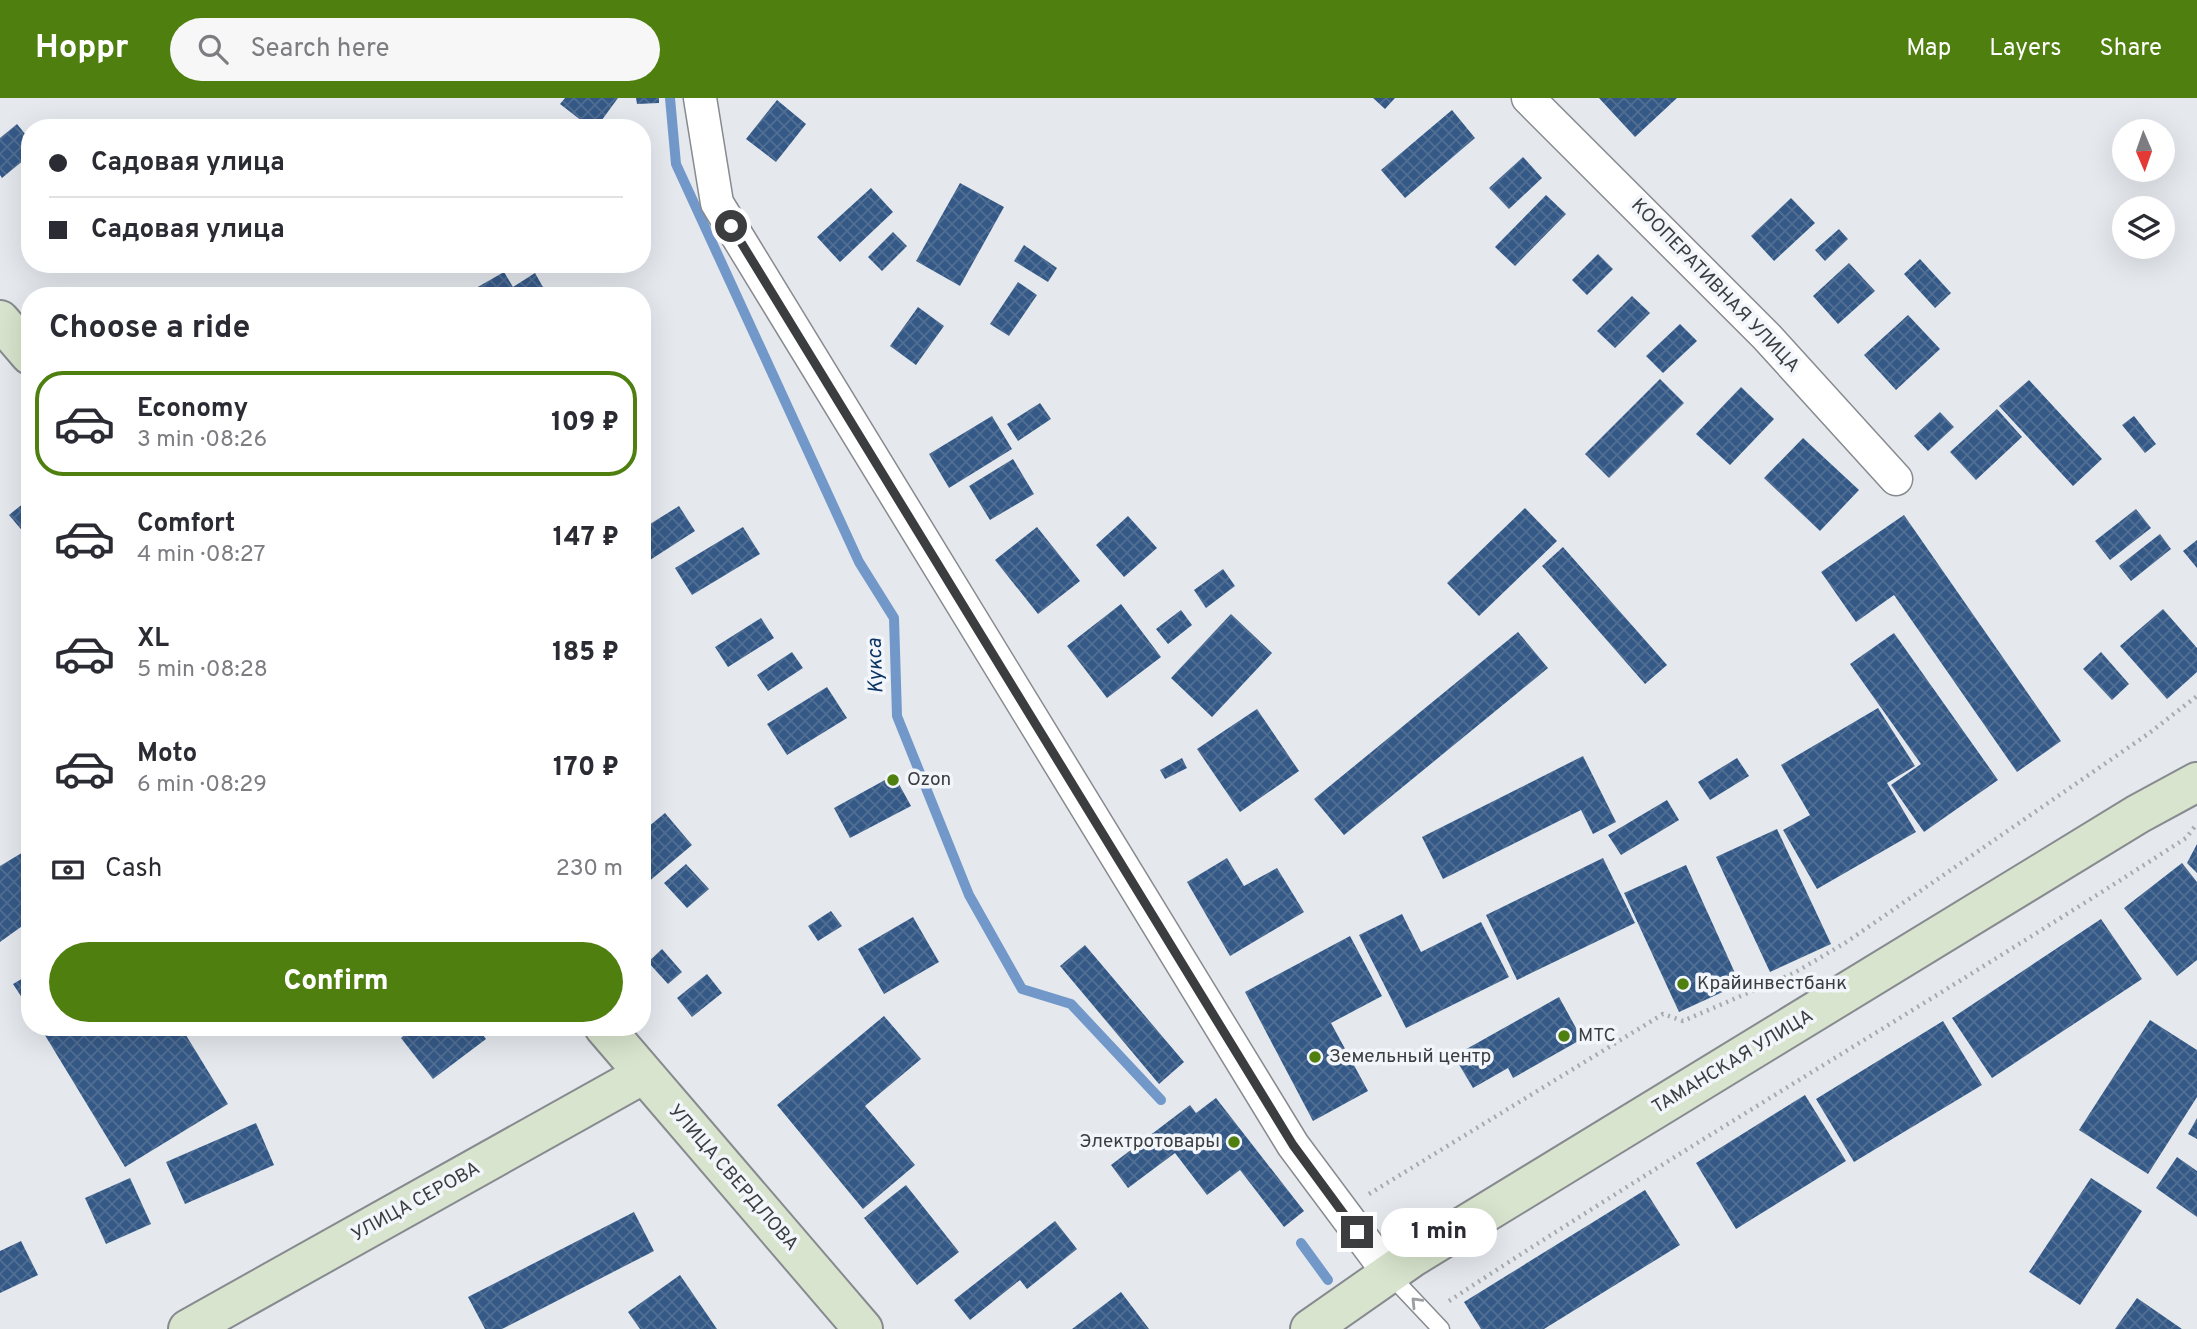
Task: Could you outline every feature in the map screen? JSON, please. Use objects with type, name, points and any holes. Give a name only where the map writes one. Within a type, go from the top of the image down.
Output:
[{"type":"street","points":[[700,98],[717,203],[1293,1145],[1401,1266]]},
{"type":"street","name":"КООПЕРАТИВНАЯ УЛИЦА","points":[[1528,98],[1768,337],[1896,479]]},
{"type":"street","points":[[0,320],[21,344]]},
{"type":"street","name":"ТАМАНСКАЯ УЛИЦА","points":[[1310,1329],[1401,1266],[2138,814],[2197,782]]},
{"type":"street","name":"УЛИЦА СВЕРДЛОВА","points":[[612,1036],[853,1326]]},
{"type":"street","name":"УЛИЦА СЕРОВА","points":[[188,1329],[644,1074]]},
{"type":"lane","points":[[1401,1266],[1441,1329]]},
{"type":"path","points":[[1376,1205],[1368,1194],[1664,1013],[1683,1021],[1794,973],[1845,943],[2148,734],[2197,696]]},
{"type":"path","points":[[1401,1266],[1447,1303],[1583,1213],[2048,928],[2186,838],[2197,824]]},
{"type":"building","points":[[565,98],[618,98],[603,119],[579,119],[560,104]]},
{"type":"building","points":[[636,98],[659,98],[659,103],[637,104]]},
{"type":"building","points":[[1373,98],[1395,98],[1385,109]]},
{"type":"building","points":[[1599,98],[1677,98],[1635,137]]},
{"type":"building","points":[[777,100],[806,124],[776,162],[746,139]]},
{"type":"building","points":[[1452,110],[1475,138],[1405,198],[1381,170]]},
{"type":"building","points":[[17,124],[21,129],[21,162],[2,178],[0,175],[0,138]]},
{"type":"building","points":[[1523,157],[1542,178],[1509,209],[1489,188]]},
{"type":"building","points":[[960,183],[1004,207],[960,286],[916,261]]},
{"type":"building","points":[[871,188],[893,212],[840,262],[817,237]]},
{"type":"building","points":[[1546,195],[1566,214],[1515,266],[1495,247]]},
{"type":"building","points":[[1791,198],[1815,223],[1774,261],[1751,236]]},
{"type":"building","points":[[1839,229],[1848,239],[1825,261],[1815,250]]},
{"type":"building","points":[[893,232],[907,246],[882,271],[868,257]]},
{"type":"building","points":[[1024,245],[1057,268],[1048,282],[1014,261]]},
{"type":"building","points":[[1598,254],[1613,269],[1587,295],[1572,280]]},
{"type":"building","points":[[1920,259],[1951,293],[1935,308],[1904,274]]},
{"type":"building","points":[[1849,263],[1875,291],[1838,324],[1813,296]]},
{"type":"building","points":[[505,273],[513,287],[478,287]]},
{"type":"building","points":[[535,273],[543,287],[513,287]]},
{"type":"building","points":[[1018,282],[1037,295],[1009,336],[990,324]]},
{"type":"building","points":[[1632,296],[1650,313],[1615,348],[1597,331]]},
{"type":"building","points":[[918,307],[944,326],[916,365],[890,346]]},
{"type":"building","points":[[1908,315],[1940,349],[1896,390],[1864,355]]},
{"type":"building","points":[[1680,324],[1697,341],[1663,373],[1646,356]]},
{"type":"building","points":[[1660,379],[1684,403],[1609,478],[1585,454]]},
{"type":"building","points":[[2029,380],[2102,459],[2073,486],[1999,406]]},
{"type":"building","points":[[1741,387],[1774,419],[1730,465],[1696,434]]},
{"type":"building","points":[[1040,403],[1051,419],[1018,441],[1007,424]]},
{"type":"building","points":[[1997,409],[2022,437],[1976,480],[1950,452]]},
{"type":"building","points":[[1940,412],[1954,427],[1928,451],[1914,436]]},
{"type":"building","points":[[992,416],[1012,449],[949,488],[929,454]]},
{"type":"building","points":[[2134,416],[2156,444],[2145,453],[2122,425]]},
{"type":"building","points":[[1803,438],[1859,490],[1820,531],[1764,478]]},
{"type":"building","points":[[1013,459],[1034,494],[990,520],[969,486]]},
{"type":"building","points":[[21,505],[21,529],[9,515]]},
{"type":"building","points":[[679,506],[695,531],[651,559],[651,523]]},
{"type":"building","points":[[1525,508],[1557,541],[1479,616],[1447,583]]},
{"type":"building","points":[[2136,509],[2151,528],[2110,560],[2095,541]]},
{"type":"building","points":[[1904,515],[2061,741],[2017,772],[1894,595],[1856,622],[1821,572]]},
{"type":"building","points":[[1128,516],[1157,548],[1124,577],[1096,545]]},
{"type":"building","points":[[743,527],[760,554],[692,595],[675,568]]},
{"type":"building","points":[[1037,527],[1080,581],[1038,614],[995,560]]},
{"type":"building","points":[[2160,534],[2171,549],[2131,581],[2119,566]]},
{"type":"building","points":[[2197,540],[2197,568],[2183,551]]},
{"type":"building","points":[[1563,547],[1667,665],[1645,684],[1542,566]]},
{"type":"building","points":[[1223,569],[1235,586],[1206,608],[1194,590]]},
{"type":"building","points":[[1121,604],[1161,657],[1107,698],[1067,646]]},
{"type":"building","points":[[2163,609],[2197,648],[2197,672],[2167,699],[2120,646]]},
{"type":"building","points":[[1181,610],[1192,625],[1168,644],[1156,629]]},
{"type":"building","points":[[1231,614],[1272,653],[1212,717],[1171,678]]},
{"type":"building","points":[[761,618],[774,638],[728,667],[715,647]]},
{"type":"building","points":[[1518,632],[1548,668],[1344,835],[1314,799]]},
{"type":"building","points":[[1894,633],[1998,780],[1924,832],[1891,785],[1921,764],[1850,664]]},
{"type":"building","points":[[792,652],[803,668],[768,691],[757,675]]},
{"type":"building","points":[[2101,652],[2129,684],[2112,700],[2083,669]]},
{"type":"building","points":[[827,687],[847,718],[787,755],[767,724]]},
{"type":"building","points":[[1878,708],[1915,766],[1887,783],[1916,832],[1817,889],[1783,830],[1810,815],[1781,765]]},
{"type":"building","points":[[1257,709],[1299,771],[1240,812],[1197,749]]},
{"type":"building","points":[[1583,756],[1616,822],[1593,834],[1581,810],[1443,879],[1422,837]]},
{"type":"building","points":[[1182,758],[1187,768],[1165,779],[1160,770]]},
{"type":"building","points":[[1737,758],[1749,776],[1710,800],[1698,782]]},
{"type":"building","points":[[894,775],[911,806],[850,838],[834,808]]},
{"type":"building","points":[[1667,800],[1679,820],[1621,855],[1608,835]]},
{"type":"building","points":[[665,813],[692,845],[651,880],[651,825]]},
{"type":"building","points":[[1777,829],[1831,944],[1770,972],[1716,857]]},
{"type":"building","points":[[2197,844],[2197,873],[2187,863]]},
{"type":"building","points":[[21,853],[21,927],[0,942],[0,866]]},
{"type":"building","points":[[1227,858],[1244,886],[1277,868],[1304,912],[1230,956],[1187,882]]},
{"type":"building","points":[[1603,858],[1635,923],[1517,980],[1486,915]]},
{"type":"building","points":[[2182,863],[2197,882],[2197,960],[2177,976],[2124,908]]},
{"type":"building","points":[[686,864],[709,889],[687,908],[664,883]]},
{"type":"building","points":[[1686,865],[1740,984],[1679,1012],[1624,893]]},
{"type":"building","points":[[831,911],[842,926],[818,941],[808,926]]},
{"type":"building","points":[[1402,914],[1421,952],[1481,922],[1509,977],[1406,1028],[1359,935]]},
{"type":"building","points":[[913,917],[939,962],[884,994],[858,949]]},
{"type":"building","points":[[2101,919],[2142,979],[1992,1078],[1952,1018]]},
{"type":"building","name":"Земельный центр","points":[[1350,936],[1382,996],[1331,1023],[1368,1091],[1313,1121],[1245,992]]},
{"type":"building","points":[[1085,945],[1184,1062],[1159,1084],[1060,966]]},
{"type":"building","points":[[662,949],[682,972],[668,984],[651,965],[651,959]]},
{"type":"building","points":[[707,974],[722,993],[692,1017],[677,998]]},
{"type":"building","points":[[21,979],[21,996],[13,984]]},
{"type":"building","points":[[1559,997],[1582,1039],[1513,1078],[1508,1068],[1473,1088],[1454,1056]]},
{"type":"building","points":[[884,1016],[921,1059],[865,1106],[915,1165],[863,1209],[777,1105]]},
{"type":"building","points":[[2150,1020],[2197,1050],[2197,1097],[2148,1174],[2079,1130]]},
{"type":"building","points":[[1943,1021],[1982,1085],[1854,1162],[1816,1099]]},
{"type":"building","points":[[45,1036],[186,1036],[228,1104],[125,1167]]},
{"type":"building","points":[[484,1036],[486,1039],[433,1079],[401,1038]]},
{"type":"building","points":[[1805,1095],[1846,1161],[1736,1229],[1696,1163]]},
{"type":"building","points":[[1216,1098],[1304,1211],[1284,1227],[1240,1170],[1207,1195],[1175,1153],[1128,1188],[1111,1165],[1190,1105],[1196,1113]]},
{"type":"building","points":[[2197,1118],[2197,1139],[2188,1134]]},
{"type":"building","points":[[256,1123],[274,1165],[185,1204],[166,1162]]},
{"type":"building","points":[[2177,1157],[2197,1171],[2197,1217],[2156,1188]]},
{"type":"building","points":[[130,1178],[151,1224],[106,1244],[85,1198]]},
{"type":"building","points":[[2091,1178],[2142,1211],[2080,1305],[2029,1272]]},
{"type":"building","points":[[906,1185],[959,1252],[917,1285],[864,1218]]},
{"type":"building","points":[[1645,1190],[1680,1245],[1544,1329],[1481,1329],[1464,1302]]},
{"type":"building","points":[[634,1212],[654,1251],[502,1329],[485,1329],[468,1297]]},
{"type":"building","points":[[1055,1221],[1077,1249],[1027,1289],[1020,1280],[970,1320],[954,1300]]},
{"type":"building","points":[[21,1241],[38,1275],[0,1293],[0,1251]]},
{"type":"building","points":[[680,1275],[717,1329],[640,1329],[628,1312]]},
{"type":"building","points":[[1121,1292],[1149,1329],[1072,1329]]},
{"type":"building","points":[[2137,1298],[2182,1329],[2115,1329]]},
{"type":"waterway","name":"Кукса","points":[[670,98],[676,164],[859,562],[894,618],[897,716],[969,895],[1022,989],[1071,1004],[1161,1100]]},
{"type":"waterway","name":"Кукса","points":[[1301,1243],[1328,1280]]},
{"type":"place","name":"Ozon","points":[[893,780]]},
{"type":"place","name":"Крайинвестбанк","points":[[1683,984]]},
{"type":"place","name":"МТС","points":[[1564,1036]]},
{"type":"place","name":"Земельный центр","points":[[1315,1057]]},
{"type":"place","name":"Электротовары","points":[[1234,1142]]},
{"type":"route","points":[[731,226],[1212,1015],[1293,1145],[1357,1232]]}]
